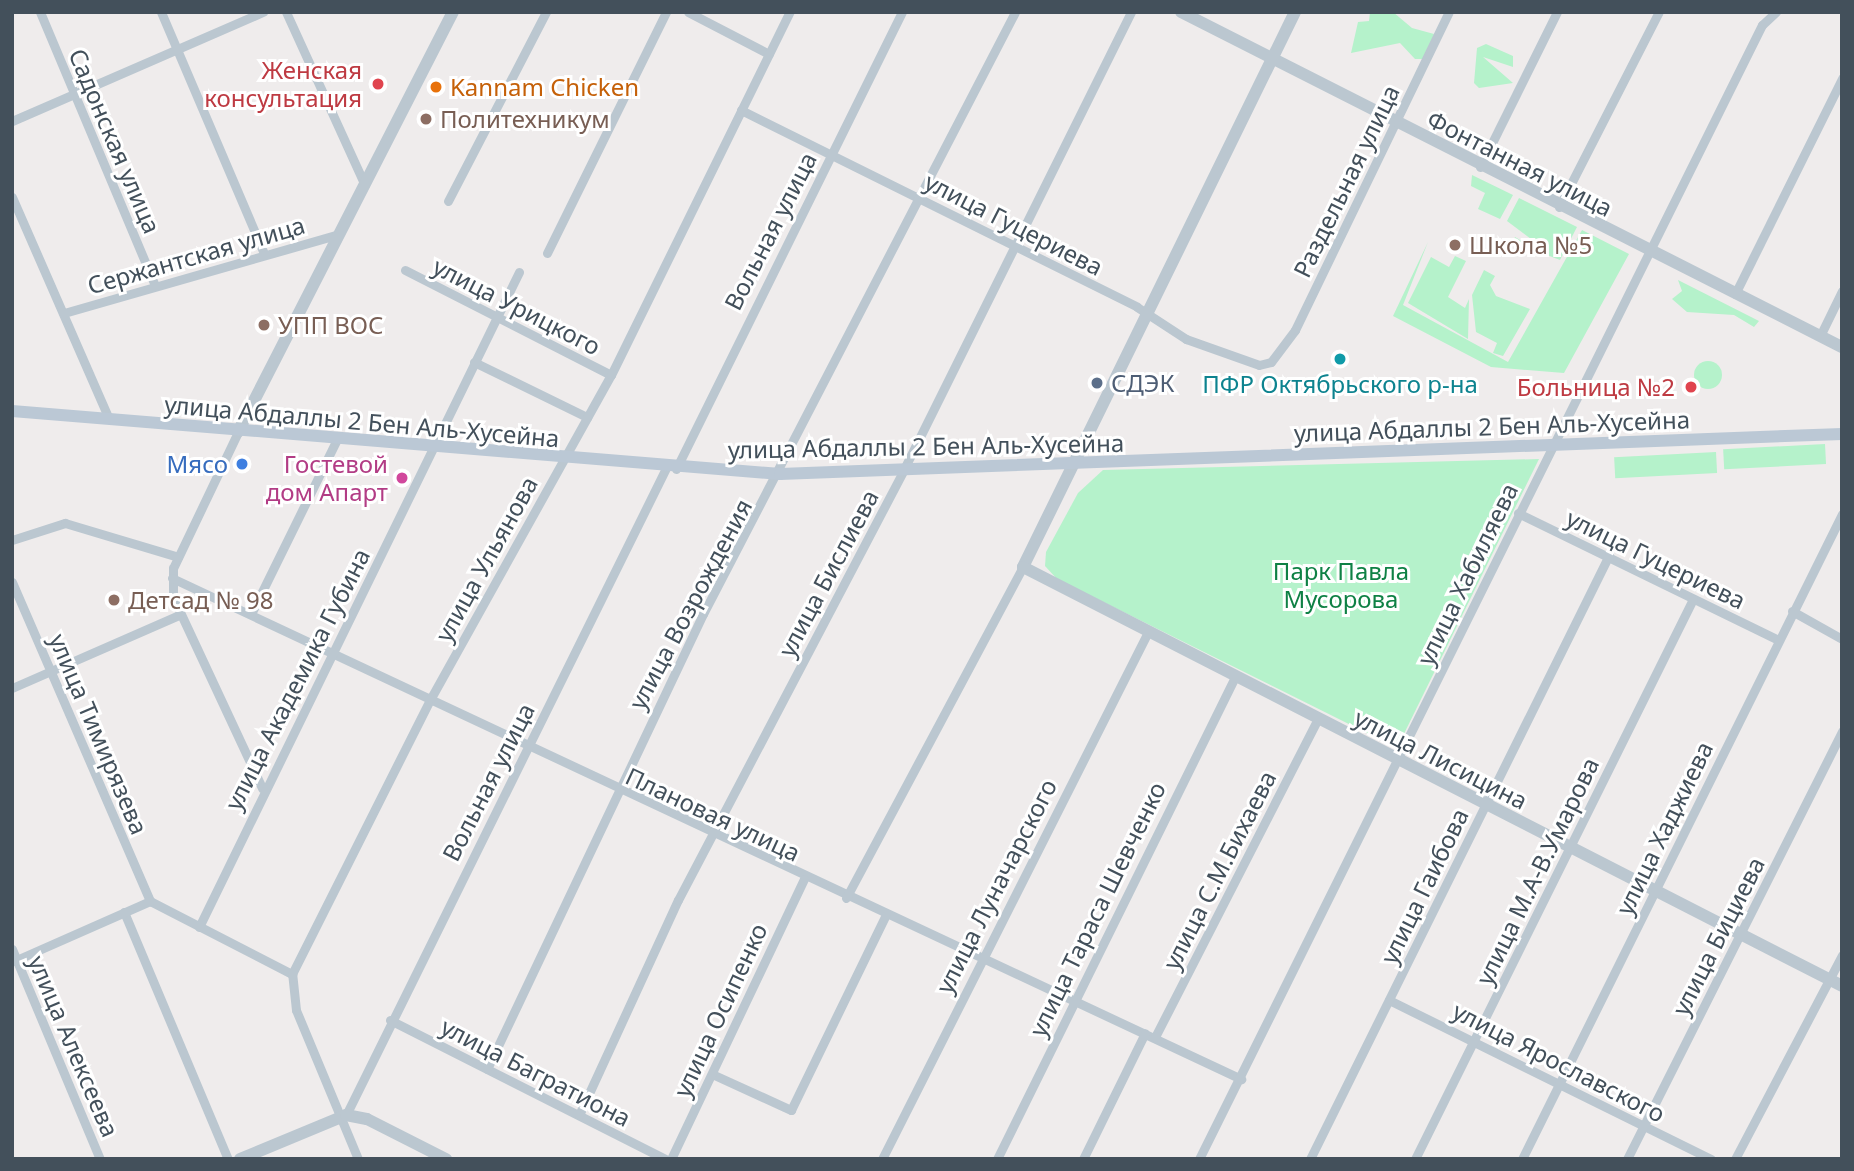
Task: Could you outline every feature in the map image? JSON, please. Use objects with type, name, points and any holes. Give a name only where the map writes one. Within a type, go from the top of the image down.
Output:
[{"type":"main road","name":"улица Абдаллы 2 Бен Аль-Хусейна","points":[[12,411],[671,469],[780,474],[1077,466],[1842,433]]},
{"type":"street","name":"Садонская улица","points":[[40,12],[155,285]]},
{"type":"street","points":[[161,12],[264,254]]},
{"type":"street","points":[[12,121],[263,12]]},
{"type":"street","points":[[286,12],[365,185]]},
{"type":"street","points":[[262,788],[177,616],[172,578],[178,558],[239,432],[453,12]]},
{"type":"street","points":[[448,201],[546,12]]},
{"type":"street","points":[[547,253],[666,12]]},
{"type":"street","points":[[688,12],[769,54]]},
{"type":"street","name":"улица Ульянова","points":[[292,974],[431,698],[611,375],[790,12]]},
{"type":"street","name":"Вольная улица","points":[[343,1116],[527,747],[902,12]]},
{"type":"street","name":"улица Возрождения","points":[[487,1069],[617,790],[1015,12]]},
{"type":"street","name":"улица Бислиева","points":[[579,1115],[712,835],[903,471],[1131,12]]},
{"type":"street","name":"Фонтанная улица","points":[[1181,12],[1480,167],[1842,347]]},
{"type":"street","points":[[846,898],[1077,466],[1295,12]]},
{"type":"street","name":"Раздельная улица","points":[[1271,362],[1295,330],[1449,12]]},
{"type":"street","points":[[1480,167],[1557,12]]},
{"type":"street","points":[[1559,207],[1659,12]]},
{"type":"street","name":"улица Хабиляева","points":[[1199,1159],[1241,1079],[1550,446],[1762,25],[1776,12]]},
{"type":"street","points":[[1735,294],[1842,78]]},
{"type":"street","name":"улица Гуцериева","points":[[741,110],[1015,247],[1222,356],[1247,364],[1271,362]]},
{"type":"street","points":[[12,197],[109,419]]},
{"type":"street","name":"Сержантская улица","points":[[64,313],[339,234]]},
{"type":"street","name":"улица Урицкого","points":[[405,270],[611,375]]},
{"type":"street","name":"улица Академика Губина","points":[[199,926],[262,788],[330,651],[421,480],[428,449],[519,272]]},
{"type":"street","points":[[1820,336],[1842,291]]},
{"type":"street","points":[[474,362],[587,417]]},
{"type":"street","points":[[251,614],[337,441]]},
{"type":"street","name":"улица Гуцериева","points":[[1517,513],[1609,555],[1778,640]]},
{"type":"street","name":"улица Хаджиева","points":[[1522,1159],[1842,514]]},
{"type":"street","points":[[12,540],[65,523],[178,558]]},
{"type":"street","name":"улица Гаибова","points":[[1310,1159],[1609,555]]},
{"type":"street","name":"улица Лисицина","points":[[1023,567],[1397,761],[1742,933],[1842,986]]},
{"type":"street","name":"Плановая улица","points":[[172,578],[431,698],[527,747],[804,879],[1155,1037],[1241,1079]]},
{"type":"street","name":"улица Тимирязева","points":[[12,582],[150,901]]},
{"type":"street","name":"улица М.А-В.Умарова","points":[[1415,1159],[1693,599]]},
{"type":"street","points":[[1792,611],[1842,639]]},
{"type":"street","points":[[12,688],[177,616]]},
{"type":"street","name":"улица Луначарского","points":[[882,1159],[979,959],[1148,632]]},
{"type":"street","name":"улица Тараса Шевченко","points":[[997,1159],[1071,1001],[1234,677]]},
{"type":"street","name":"улица С.М.Бихаева","points":[[1155,1037],[1317,720]]},
{"type":"street","name":"улица Бициева","points":[[1627,1159],[1842,731]]},
{"type":"street","name":"улица Осипенко","points":[[671,1159],[804,879]]},
{"type":"street","points":[[15,961],[150,901],[292,974],[296,1010],[343,1116],[358,1159]]},
{"type":"street","points":[[124,912],[228,1159]]},
{"type":"street","points":[[712,1074],[791,1110],[885,916]]},
{"type":"street","name":"улица Алексеева","points":[[12,949],[100,1159]]},
{"type":"street","points":[[1735,1159],[1842,955]]},
{"type":"street","name":"улица Ярославского","points":[[1389,1000],[1476,1040],[1560,1085],[1711,1159]]},
{"type":"street","name":"улица Багратиона","points":[[390,1020],[665,1159]]},
{"type":"street","points":[[1083,1159],[1145,1033]]},
{"type":"street","points":[[240,1159],[343,1116],[367,1119],[446,1159]]},
{"type":"green space","points":[[1370,12],[1393,12],[1412,28],[1434,34],[1425,59],[1415,59],[1400,43],[1351,53],[1358,22],[1369,21]]},
{"type":"green space","points":[[1486,44],[1513,56],[1513,67],[1483,57],[1513,83],[1479,88],[1474,83],[1477,48]]},
{"type":"green space","points":[[1472,175],[1513,195],[1500,219],[1478,209],[1485,193],[1471,186]]},
{"type":"green space","points":[[1519,198],[1577,227],[1560,260],[1513,242],[1515,237],[1528,245],[1531,239],[1507,221]]},
{"type":"green space","points":[[1582,230],[1629,254],[1564,373],[1491,367],[1393,316],[1428,242],[1403,305],[1508,362]]},
{"type":"green space","points":[[1455,256],[1466,261],[1448,297],[1465,308],[1469,299],[1468,339],[1408,303],[1431,257],[1449,267]]},
{"type":"green space","points":[[1484,270],[1495,276],[1490,285],[1496,296],[1530,309],[1503,356],[1493,353],[1497,343],[1476,332],[1472,295]]},
{"type":"green space","points":[[1678,280],[1759,321],[1754,327],[1734,315],[1687,312],[1672,299],[1682,291]]},
{"type":"green space","points":[[1708,361],[1718,365],[1722,375],[1718,385],[1708,389],[1698,385],[1694,375],[1698,365]]},
{"type":"green space","points":[[1825,444],[1826,464],[1724,469],[1723,449]]},
{"type":"green space","points":[[1716,452],[1717,473],[1615,478],[1614,457]]},
{"type":"green space","name":"Парк Павла Мусорова","points":[[1539,459],[1397,748],[1057,579],[1045,566],[1046,552],[1078,493],[1103,470]]},
{"type":"place","name":"Женская консультация","points":[[378,84]]},
{"type":"place","name":"Kannam Chicken","points":[[436,87]]},
{"type":"place","name":"Политехникум","points":[[426,119]]},
{"type":"place","name":"Школа №5","points":[[1455,245]]},
{"type":"place","name":"УПП ВОС","points":[[264,325]]},
{"type":"place","name":"ПФР Октябрьского р-на","points":[[1340,359]]},
{"type":"place","name":"СДЭК","points":[[1097,383]]},
{"type":"place","name":"Больница №2","points":[[1691,387]]},
{"type":"place","name":"Мясо","points":[[242,464]]},
{"type":"place","name":"Гостевой дом Апарт","points":[[402,478]]},
{"type":"place","name":"Детсад № 98","points":[[114,600]]}]
